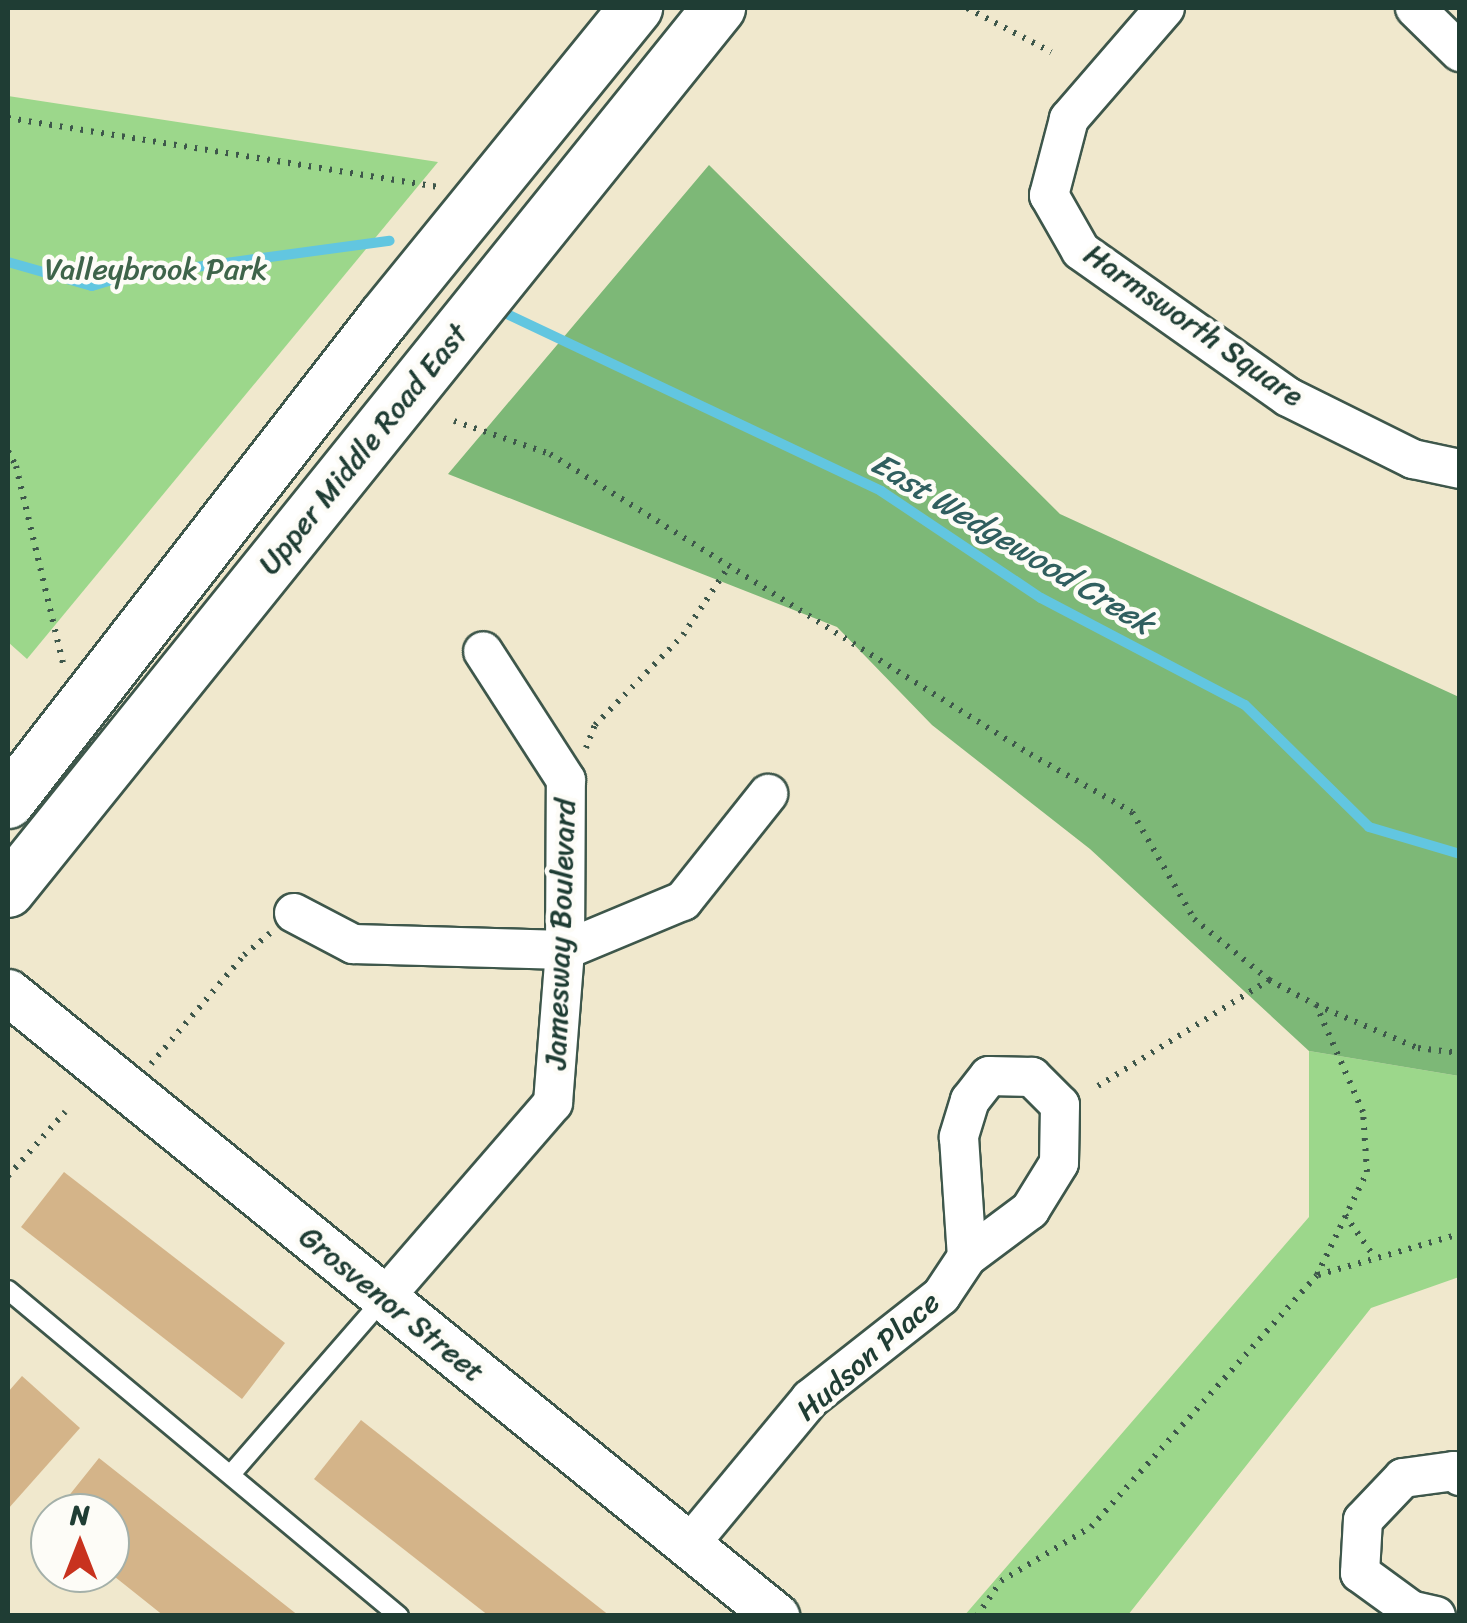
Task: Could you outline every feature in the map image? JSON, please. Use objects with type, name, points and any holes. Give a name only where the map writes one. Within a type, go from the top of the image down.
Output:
[{"type":"main road","name":"Upper Middle Road East","points":[[8,802],[384,318],[636,8]]},
{"type":"main road","name":"Upper Middle Road East","points":[[8,891],[718,8]]},
{"type":"street","name":"Harmsworth Square","points":[[1165,8],[1070,119],[1048,195],[1081,251],[1288,397],[1412,459],[1460,469]]},
{"type":"street","points":[[1415,8],[1460,52]]},
{"type":"street","name":"Jamesway Boulevard","points":[[384,1298],[553,1103],[564,950],[566,780],[483,651]]},
{"type":"street","points":[[294,912],[354,944],[564,950],[683,901],[768,794]]},
{"type":"street","name":"Grosvenor Street","points":[[8,992],[776,1616]]},
{"type":"street","name":"Hudson Place","points":[[689,1546],[810,1399],[941,1296],[967,1257]]},
{"type":"street","points":[[1436,1616],[1411,1610],[1360,1573],[1363,1520],[1402,1478],[1454,1471],[1460,1476]]},
{"type":"lane","points":[[8,1290],[399,1616]]},
{"type":"lane","points":[[232,1474],[384,1298]]},
{"type":"path","points":[[966,8],[1050,52]]},
{"type":"path","points":[[8,118],[445,188]]},
{"type":"path","points":[[454,420],[550,454],[1030,754],[1132,812],[1194,919],[1268,980],[1418,1048],[1460,1053]]},
{"type":"path","points":[[8,451],[16,466],[63,664]]},
{"type":"path","points":[[584,753],[595,726],[683,635],[729,566]]},
{"type":"path","points":[[128,1091],[244,956],[294,912]]},
{"type":"path","points":[[1098,1086],[1268,980]]},
{"type":"path","points":[[977,1616],[1001,1581],[1091,1528],[1317,1275],[1367,1172],[1363,1112],[1316,1005]]},
{"type":"path","points":[[8,1176],[66,1112]]},
{"type":"path","points":[[1344,1214],[1375,1258]]},
{"type":"path","points":[[1317,1275],[1460,1234]]},
{"type":"green space","name":"Valleybrook Park","points":[[8,96],[438,162],[27,659],[8,642]]},
{"type":"green space","points":[[709,165],[1060,514],[1459,697],[1459,1076],[1309,1051],[1090,849],[932,725],[837,627],[448,474]]},
{"type":"green space","points":[[1309,1051],[1459,1076],[1459,1277],[1371,1308],[1128,1615],[964,1616],[1309,1217]]},
{"type":"building","points":[[64,1172],[285,1343],[242,1399],[21,1227]]},
{"type":"building","points":[[22,1376],[80,1428],[8,1509],[8,1392]]},
{"type":"building","points":[[361,1420],[610,1616],[489,1616],[314,1479]]},
{"type":"building","points":[[99,1458],[299,1616],[164,1616],[130,1589],[130,1493],[71,1493]]},
{"type":"waterway","name":"East Wedgewood Creek","points":[[8,262],[92,286],[122,277],[390,241]]},
{"type":"waterway","name":"East Wedgewood Creek","points":[[509,315],[881,491],[1041,598],[1245,705],[1369,827],[1460,854]]}]
